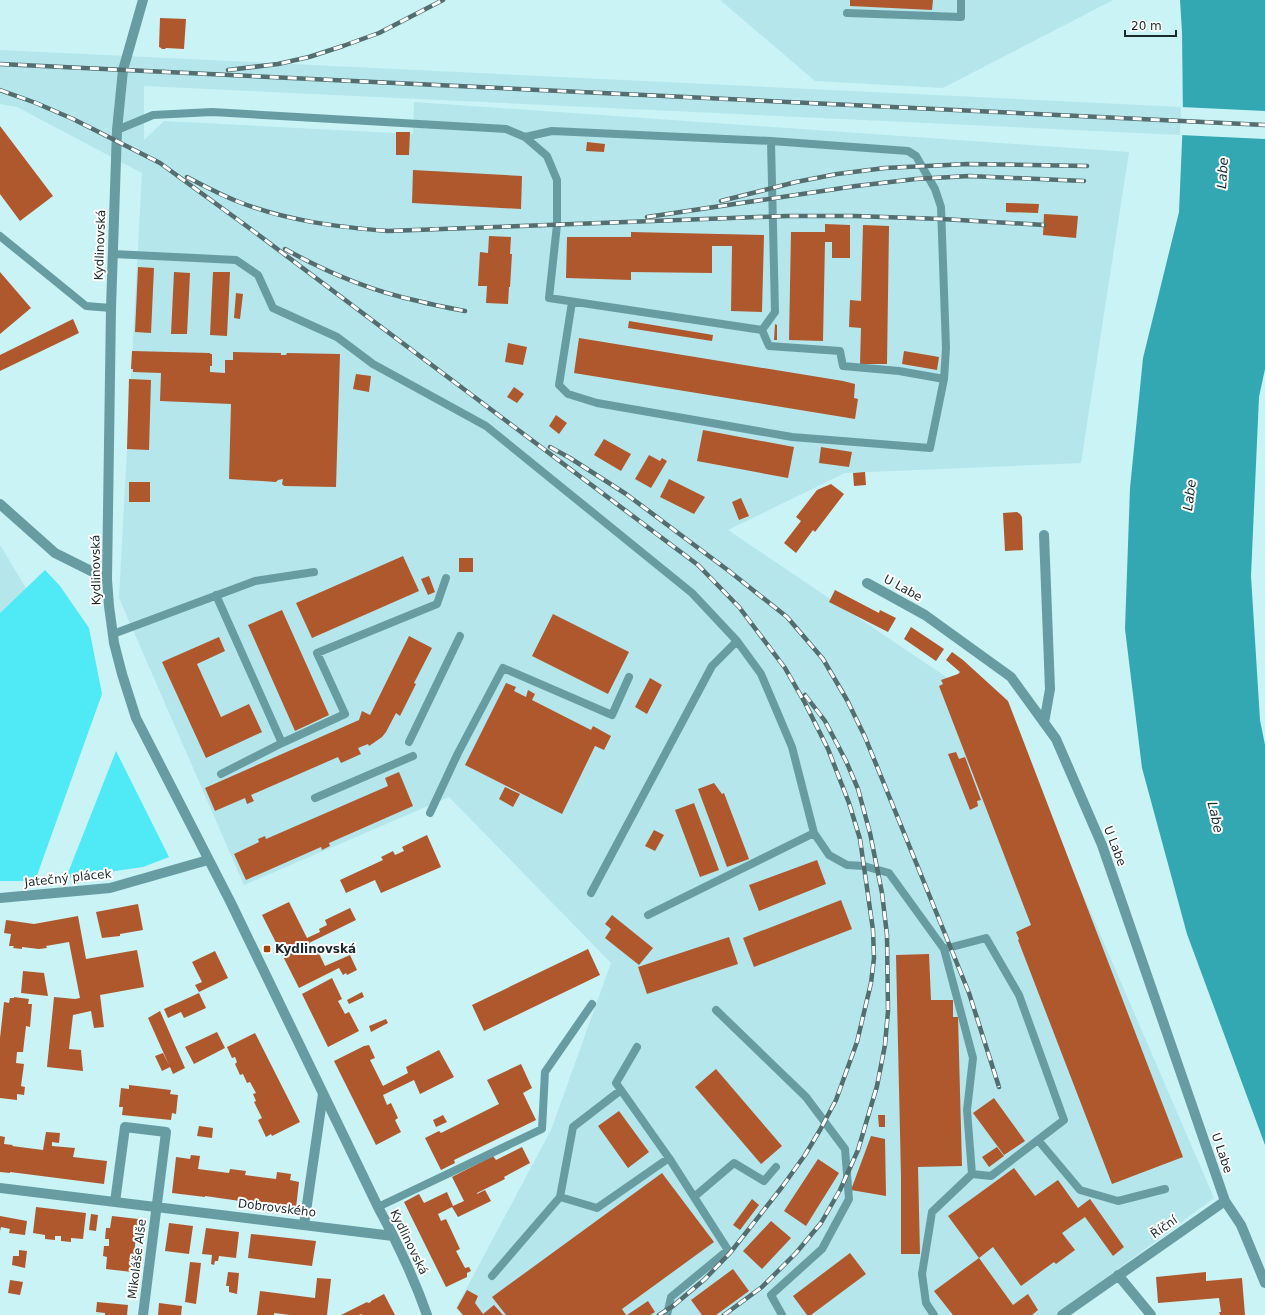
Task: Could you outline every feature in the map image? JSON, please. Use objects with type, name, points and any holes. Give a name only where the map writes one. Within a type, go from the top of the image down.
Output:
[{"type":"street","name":"Kydlinovská","points":[[143,0],[123,70],[117,130],[111,308],[107,579],[113,634],[122,674],[136,718],[231,903],[378,1208],[393,1236],[417,1287],[427,1315]]},
{"type":"street","points":[[0,504],[55,553],[107,579]]},
{"type":"street","points":[[1044,535],[1050,689],[1044,723]]},
{"type":"street","name":"U Labe","points":[[867,583],[925,615],[1011,677],[1056,739],[1102,845],[1224,1201],[1241,1225],[1265,1283]]},
{"type":"street","name":"Jatečný plácek","points":[[0,898],[110,888],[208,860]]},
{"type":"street","points":[[304,1225],[323,1094]]},
{"type":"street","points":[[115,1202],[125,1127],[166,1132],[157,1207]]},
{"type":"street","name":"Dobrovského","points":[[0,1188],[393,1236]]},
{"type":"street","name":"Říční","points":[[1062,1315],[1224,1201]]},
{"type":"street","name":"Mikoláše Alše","points":[[143,1315],[157,1207]]},
{"type":"street","points":[[1118,1275],[1151,1315]]},
{"type":"lane","points":[[847,13],[961,18],[961,0]]},
{"type":"lane","points":[[117,130],[153,115],[212,112],[506,129],[525,138],[547,156],[557,180],[557,225],[549,298],[762,330]]},
{"type":"lane","points":[[525,138],[552,131],[771,142],[908,151],[916,156],[935,189],[941,207],[946,348],[944,379],[930,448],[792,437],[597,403],[568,394],[559,385],[572,302]]},
{"type":"lane","points":[[762,330],[774,312],[771,142]]},
{"type":"lane","points":[[0,236],[86,306],[111,308]]},
{"type":"lane","points":[[113,254],[236,260],[258,275],[273,308],[337,337],[373,364],[486,426],[692,593],[737,641],[761,674],[792,747],[814,833],[829,855],[835,859],[847,865],[864,866],[889,873],[944,950],[973,1058],[967,1110],[972,1174]]},
{"type":"lane","points":[[762,330],[768,346],[840,350],[843,366],[899,371],[944,379]]},
{"type":"lane","points":[[113,634],[255,581],[314,572]]},
{"type":"lane","points":[[221,774],[282,743],[345,714],[317,653],[437,604],[446,578]]},
{"type":"lane","points":[[216,595],[282,743]]},
{"type":"lane","points":[[409,742],[460,636]]},
{"type":"lane","points":[[591,893],[712,666],[737,641]]},
{"type":"lane","points":[[430,813],[458,753],[503,668],[612,715],[630,677]]},
{"type":"lane","points":[[315,798],[413,756]]},
{"type":"lane","points":[[648,915],[814,833]]},
{"type":"lane","points":[[934,1315],[926,1303],[922,1274],[932,1212],[972,1174],[991,1176],[1064,1120],[1019,995],[986,938],[944,950]]},
{"type":"lane","points":[[378,1208],[542,1129],[545,1072],[592,1004]]},
{"type":"lane","points":[[716,1010],[806,1096],[845,1149],[849,1199],[822,1249],[771,1295],[782,1315]]},
{"type":"lane","points":[[638,1047],[616,1083],[669,1158],[728,1250],[671,1297],[667,1315]]},
{"type":"lane","points":[[492,1276],[560,1197],[573,1127],[621,1090]]},
{"type":"lane","points":[[1038,1140],[1080,1190],[1118,1202],[1165,1189]]},
{"type":"lane","points":[[560,1197],[597,1208],[669,1158]]},
{"type":"lane","points":[[694,1197],[734,1162],[764,1181],[776,1167]]},
{"type":"shaded area","points":[[720,0],[1113,0],[943,88],[815,81]]},
{"type":"shaded area","points":[[0,50],[1265,111],[1265,139],[144,86],[144,140],[164,121],[413,134],[414,102],[1129,152],[1081,463],[845,473],[728,530],[1007,718],[1214,1198],[1056,1315],[462,1315],[456,1308],[551,1130],[611,963],[449,797],[244,885],[119,598],[142,173],[17,107],[0,104]]},
{"type":"shaded area","points":[[0,545],[26,588],[0,613]]},
{"type":"shaded area","points":[[45,570],[60,586],[89,628],[102,694],[35,881],[0,881],[0,613]]},
{"type":"shaded area","points":[[116,751],[169,857],[143,867],[66,878]]},
{"type":"water","name":"Labe","points":[[1180,0],[1265,0],[1265,369],[1259,397],[1251,576],[1260,720],[1265,745],[1265,1145],[1187,934],[1142,768],[1125,629],[1130,488],[1143,358],[1179,212],[1183,118]]},
{"type":"pier","points":[[1181,107],[1265,111],[1265,139],[1180,135]]},
{"type":"building","points":[[850,0],[933,0],[932,10],[850,6]]},
{"type":"building","points":[[160,18],[186,19],[184,49],[162,49],[159,47]]},
{"type":"building","points":[[0,126],[53,196],[20,221],[0,194]]},
{"type":"building","points":[[396,132],[410,132],[409,155],[396,155]]},
{"type":"building","points":[[587,142],[605,144],[604,152],[586,151]]},
{"type":"building","points":[[413,170],[522,176],[521,209],[412,203]]},
{"type":"building","points":[[1006,203],[1039,204],[1038,213],[1006,212]]},
{"type":"building","points":[[1044,214],[1078,216],[1076,238],[1043,235]]},
{"type":"building","points":[[825,224],[850,225],[850,258],[832,258],[832,242],[825,242],[823,341],[789,340],[791,232],[825,232]]},
{"type":"building","points":[[863,225],[889,226],[887,364],[860,364],[861,328],[849,327],[850,300],[861,301]]},
{"type":"building","points":[[631,232],[764,235],[762,312],[731,311],[732,246],[712,246],[712,273],[631,272],[631,280],[566,278],[567,237],[631,237]]},
{"type":"building","points":[[489,236],[511,237],[510,254],[512,254],[508,304],[486,303],[487,286],[478,286],[480,252],[488,253]]},
{"type":"building","points":[[138,267],[154,268],[151,333],[135,332]]},
{"type":"building","points":[[0,272],[31,308],[0,334]]},
{"type":"building","points":[[174,272],[190,273],[187,334],[171,334]]},
{"type":"building","points":[[213,272],[230,272],[227,336],[210,335]]},
{"type":"building","points":[[236,293],[243,294],[240,319],[234,318]]},
{"type":"building","points":[[73,319],[79,333],[0,371],[0,355]]},
{"type":"building","points":[[629,321],[713,335],[712,341],[628,328]]},
{"type":"building","points":[[775,324],[777,325],[777,340],[774,340]]},
{"type":"building","points":[[579,338],[855,384],[854,398],[858,399],[855,419],[574,373]]},
{"type":"building","points":[[508,343],[527,347],[523,365],[505,362]]},
{"type":"building","points":[[132,351],[210,353],[212,354],[212,366],[210,366],[210,372],[225,373],[225,360],[233,360],[233,352],[281,353],[281,355],[286,355],[287,353],[340,354],[336,487],[284,486],[282,484],[283,479],[276,482],[229,479],[231,404],[160,401],[161,373],[133,372],[133,369],[131,369]]},
{"type":"building","points":[[904,351],[939,357],[937,370],[902,364]]},
{"type":"building","points":[[356,374],[371,376],[369,392],[353,389]]},
{"type":"building","points":[[129,379],[151,380],[149,450],[127,449]]},
{"type":"building","points":[[514,387],[524,394],[517,403],[507,397]]},
{"type":"building","points":[[556,415],[567,423],[559,434],[549,426]]},
{"type":"building","points":[[703,430],[794,447],[788,478],[697,461]]},
{"type":"building","points":[[604,439],[631,454],[621,471],[594,455]]},
{"type":"building","points":[[821,447],[852,452],[849,467],[819,463]]},
{"type":"building","points":[[649,455],[660,461],[662,458],[667,461],[651,488],[635,479]]},
{"type":"building","points":[[865,472],[866,485],[854,486],[853,473]]},
{"type":"building","points":[[669,479],[705,497],[694,514],[660,497]]},
{"type":"building","points":[[129,482],[150,482],[150,502],[129,502]]},
{"type":"building","points":[[831,484],[844,494],[815,532],[813,530],[796,553],[784,543],[801,521],[796,517],[817,490]]},
{"type":"building","points":[[741,498],[749,516],[739,520],[732,502]]},
{"type":"building","points":[[1017,512],[1022,517],[1023,550],[1005,551],[1003,513]]},
{"type":"building","points":[[403,556],[419,591],[312,638],[296,603]]},
{"type":"building","points":[[459,558],[473,558],[473,572],[459,572]]},
{"type":"building","points":[[429,576],[435,592],[428,595],[421,579]]},
{"type":"building","points":[[835,590],[879,613],[880,610],[896,618],[888,632],[829,602]]},
{"type":"building","points":[[282,610],[329,715],[295,731],[248,625]]},
{"type":"building","points":[[553,614],[629,652],[608,694],[532,656]]},
{"type":"building","points":[[911,627],[944,649],[936,661],[904,639]]},
{"type":"building","points":[[409,636],[432,648],[414,683],[416,684],[400,716],[396,713],[382,737],[369,746],[368,744],[358,748],[361,754],[341,763],[338,757],[251,795],[254,801],[247,804],[245,798],[215,811],[205,788],[359,720],[362,711],[370,715]]},
{"type":"building","points":[[219,637],[225,651],[197,664],[221,717],[249,704],[262,732],[206,758],[162,662]]},
{"type":"building","points":[[952,652],[963,660],[1008,701],[1183,1157],[1112,1184],[1018,940],[1019,939],[1016,932],[1031,925],[939,686],[943,684],[941,680],[960,672],[946,660]]},
{"type":"building","points":[[650,678],[662,685],[647,714],[635,707]]},
{"type":"building","points":[[506,683],[516,687],[514,691],[526,697],[528,690],[535,694],[532,700],[591,730],[593,726],[611,736],[604,750],[595,746],[562,814],[465,765]]},
{"type":"building","points":[[956,752],[959,759],[965,757],[981,800],[977,801],[978,806],[970,810],[948,754]]},
{"type":"building","points":[[399,772],[413,806],[329,843],[330,846],[322,850],[321,847],[246,880],[234,854],[259,842],[258,839],[265,836],[266,839],[388,786],[385,778]]},
{"type":"building","points":[[714,783],[722,794],[724,793],[749,859],[727,867],[698,789]]},
{"type":"building","points":[[505,787],[520,794],[513,807],[499,799]]},
{"type":"building","points":[[694,803],[719,870],[700,877],[675,810]]},
{"type":"building","points":[[654,830],[664,835],[655,851],[645,846]]},
{"type":"building","points":[[427,835],[441,867],[381,893],[375,880],[346,893],[340,880],[383,860],[381,857],[393,851],[395,855],[404,851],[402,847]]},
{"type":"building","points":[[817,860],[826,884],[759,911],[749,885]]},
{"type":"building","points":[[841,900],[852,929],[754,967],[743,938]]},
{"type":"building","points":[[289,902],[307,938],[320,932],[319,929],[327,925],[325,920],[350,908],[356,920],[309,943],[312,949],[316,947],[325,966],[350,955],[357,970],[347,975],[346,973],[343,975],[339,968],[299,988],[262,915]]},
{"type":"building","points":[[138,904],[143,930],[120,934],[120,936],[102,938],[96,912]]},
{"type":"building","points":[[612,915],[653,948],[639,965],[605,938],[611,929],[605,924]]},
{"type":"building","points":[[78,916],[86,959],[137,950],[144,987],[100,995],[104,1027],[94,1028],[91,1011],[73,1015],[69,1049],[81,1050],[83,1071],[47,1067],[54,997],[80,998],[69,942],[46,946],[47,948],[39,949],[22,947],[22,949],[13,948],[14,946],[9,946],[11,934],[4,933],[6,920],[34,924]]},
{"type":"building","points":[[729,937],[738,964],[647,994],[638,967]]},
{"type":"building","points":[[588,949],[600,975],[484,1031],[472,1005]]},
{"type":"building","points":[[215,951],[228,978],[199,992],[195,985],[202,982],[192,962]]},
{"type":"building","points":[[929,954],[931,1000],[953,1000],[953,1017],[958,1017],[962,1166],[918,1167],[920,1254],[901,1254],[901,1177],[896,955]]},
{"type":"building","points":[[23,971],[44,973],[48,996],[21,993]]},
{"type":"building","points":[[332,978],[342,999],[338,1001],[345,1014],[349,1012],[359,1031],[328,1047],[302,994]]},
{"type":"building","points":[[362,992],[364,997],[349,1004],[347,1000]]},
{"type":"building","points":[[199,993],[206,1008],[184,1018],[181,1012],[168,1018],[164,1009]]},
{"type":"building","points":[[14,997],[29,999],[28,1004],[32,1004],[30,1027],[26,1026],[23,1052],[17,1052],[16,1063],[24,1064],[21,1086],[25,1087],[24,1095],[17,1094],[17,1100],[0,1098],[0,1038],[4,1002],[9,1003],[10,998]]},
{"type":"building","points":[[160,1011],[185,1068],[173,1074],[170,1067],[162,1071],[155,1056],[163,1053],[169,1065],[148,1018]]},
{"type":"building","points":[[386,1019],[388,1023],[371,1032],[369,1026]]},
{"type":"building","points":[[217,1032],[225,1048],[194,1064],[185,1047]]},
{"type":"building","points":[[255,1033],[300,1122],[272,1136],[271,1134],[266,1137],[258,1120],[262,1118],[254,1102],[256,1101],[253,1094],[256,1093],[250,1082],[247,1083],[243,1074],[240,1075],[235,1064],[237,1062],[235,1057],[232,1058],[227,1047]]},
{"type":"building","points":[[369,1045],[375,1058],[370,1060],[383,1086],[408,1073],[406,1067],[439,1050],[454,1077],[420,1094],[414,1080],[383,1095],[387,1105],[391,1103],[398,1118],[395,1120],[401,1132],[376,1145],[334,1061]]},
{"type":"building","points":[[521,1064],[532,1088],[523,1093],[536,1120],[454,1160],[455,1163],[441,1170],[425,1138],[439,1131],[441,1133],[499,1104],[487,1080]]},
{"type":"building","points":[[716,1069],[782,1146],[761,1164],[695,1087]]},
{"type":"building","points":[[129,1085],[171,1090],[170,1094],[178,1095],[176,1114],[172,1113],[171,1120],[122,1115],[123,1107],[119,1107],[121,1088],[129,1089]]},
{"type":"building","points":[[994,1098],[1025,1141],[1004,1155],[973,1113]]},
{"type":"building","points":[[619,1111],[649,1152],[628,1168],[598,1126]]},
{"type":"building","points":[[443,1115],[447,1122],[436,1127],[433,1120]]},
{"type":"building","points":[[878,1115],[885,1115],[885,1127],[879,1127]]},
{"type":"building","points":[[199,1126],[213,1128],[212,1138],[197,1136]]},
{"type":"building","points":[[46,1132],[60,1133],[59,1143],[52,1142],[52,1146],[75,1148],[73,1157],[107,1161],[104,1184],[0,1172],[0,1136],[5,1137],[4,1144],[43,1150]]},
{"type":"building","points":[[871,1136],[885,1139],[886,1196],[851,1190]]},
{"type":"building","points":[[522,1147],[530,1163],[504,1177],[505,1179],[477,1193],[485,1190],[491,1201],[458,1217],[452,1207],[438,1214],[441,1221],[446,1219],[460,1249],[456,1251],[465,1268],[469,1267],[471,1271],[467,1273],[467,1277],[446,1287],[404,1202],[419,1194],[424,1203],[447,1192],[453,1206],[464,1201],[452,1177],[493,1156],[496,1160]]},
{"type":"building","points":[[997,1147],[1004,1156],[989,1167],[982,1157]]},
{"type":"building","points":[[191,1155],[200,1156],[198,1169],[229,1173],[230,1169],[246,1171],[245,1175],[276,1179],[277,1172],[291,1174],[290,1180],[299,1182],[296,1208],[240,1200],[172,1193],[176,1157],[190,1159]]},
{"type":"building","points":[[818,1159],[839,1173],[806,1226],[784,1211]]},
{"type":"building","points":[[1014,1168],[1035,1196],[1058,1180],[1078,1208],[1090,1199],[1124,1247],[1113,1256],[1085,1217],[1062,1233],[1075,1250],[1056,1264],[1054,1262],[1021,1286],[993,1247],[979,1258],[948,1216]]},
{"type":"building","points":[[662,1173],[714,1242],[622,1309],[626,1315],[506,1315],[492,1297]]},
{"type":"building","points":[[752,1199],[759,1205],[740,1230],[733,1225]]},
{"type":"building","points":[[36,1207],[86,1213],[83,1239],[71,1238],[71,1242],[61,1241],[61,1236],[55,1236],[55,1240],[45,1239],[45,1235],[33,1233]]},
{"type":"building","points":[[91,1214],[98,1215],[96,1231],[89,1230]]},
{"type":"building","points":[[0,1216],[27,1221],[25,1235],[9,1233],[10,1229],[1,1227],[0,1231]]},
{"type":"building","points":[[112,1216],[138,1219],[132,1272],[106,1269],[107,1257],[103,1256],[104,1246],[109,1246],[109,1239],[105,1239],[106,1228],[110,1228]]},
{"type":"building","points":[[771,1221],[791,1238],[762,1269],[743,1251]]},
{"type":"building","points":[[169,1223],[193,1226],[189,1254],[165,1251]]},
{"type":"building","points":[[206,1228],[239,1232],[236,1258],[219,1256],[218,1261],[215,1261],[214,1265],[211,1264],[212,1255],[202,1254]]},
{"type":"building","points":[[251,1234],[316,1241],[312,1266],[248,1258]]},
{"type":"building","points":[[19,1250],[27,1251],[25,1268],[12,1265],[13,1256],[19,1256]]},
{"type":"building","points":[[850,1253],[866,1274],[811,1315],[807,1315],[793,1296]]},
{"type":"building","points":[[979,1258],[1013,1305],[1028,1294],[1038,1310],[1032,1315],[953,1315],[934,1291]]},
{"type":"building","points":[[190,1262],[201,1263],[196,1304],[185,1302]]},
{"type":"building","points":[[733,1269],[749,1291],[716,1315],[702,1315],[691,1300]]},
{"type":"building","points":[[228,1272],[239,1273],[237,1294],[229,1292],[229,1286],[226,1286]]},
{"type":"building","points":[[1206,1272],[1206,1281],[1242,1278],[1245,1315],[1220,1315],[1219,1298],[1158,1303],[1156,1277]]},
{"type":"building","points":[[317,1278],[331,1279],[327,1315],[290,1315],[274,1313],[274,1315],[257,1315],[260,1291],[315,1298]]},
{"type":"building","points":[[10,1280],[23,1282],[20,1295],[8,1293]]},
{"type":"building","points":[[467,1290],[478,1296],[475,1303],[483,1314],[494,1305],[503,1315],[463,1315],[457,1308]]},
{"type":"building","points":[[384,1294],[395,1315],[341,1315],[367,1302],[371,1302]]},
{"type":"building","points":[[648,1301],[655,1312],[650,1315],[627,1315]]},
{"type":"building","points":[[97,1302],[128,1305],[127,1315],[105,1315],[105,1313],[96,1312]]},
{"type":"building","points":[[159,1303],[182,1306],[181,1315],[158,1315]]},
{"type":"railway","points":[[228,70],[278,64],[309,57],[343,46],[379,33],[443,0]]},
{"type":"railway","points":[[0,64],[1265,125]]},
{"type":"railway","points":[[0,90],[36,103],[73,119],[160,163],[252,230],[698,565],[739,607],[785,668],[805,703],[828,749],[849,803],[860,839],[873,930],[874,958],[871,983],[857,1042],[836,1100],[805,1155],[782,1187],[730,1253],[705,1279],[673,1306],[659,1315]]},
{"type":"railway","points":[[721,201],[796,182],[837,174],[885,168],[968,164],[1087,166]]},
{"type":"railway","points":[[647,217],[856,186],[916,179],[969,176],[1084,181]]},
{"type":"railway","points":[[187,177],[232,199],[257,209],[313,222],[388,231],[787,216],[854,216],[942,219],[1044,225]]},
{"type":"railway","points":[[285,249],[333,273],[383,292],[465,311]]},
{"type":"railway","points":[[550,447],[626,494],[729,571],[787,617],[823,659],[847,700],[865,737],[969,993],[999,1087]]},
{"type":"railway","points":[[724,1315],[762,1287],[796,1253],[821,1223],[840,1190],[858,1150],[877,1086],[885,1045],[888,1011],[887,935],[882,893],[870,833],[858,789],[846,761],[825,721],[805,695]]},
{"type":"place","name":"Kydlinovská","points":[[267,949]]}]
